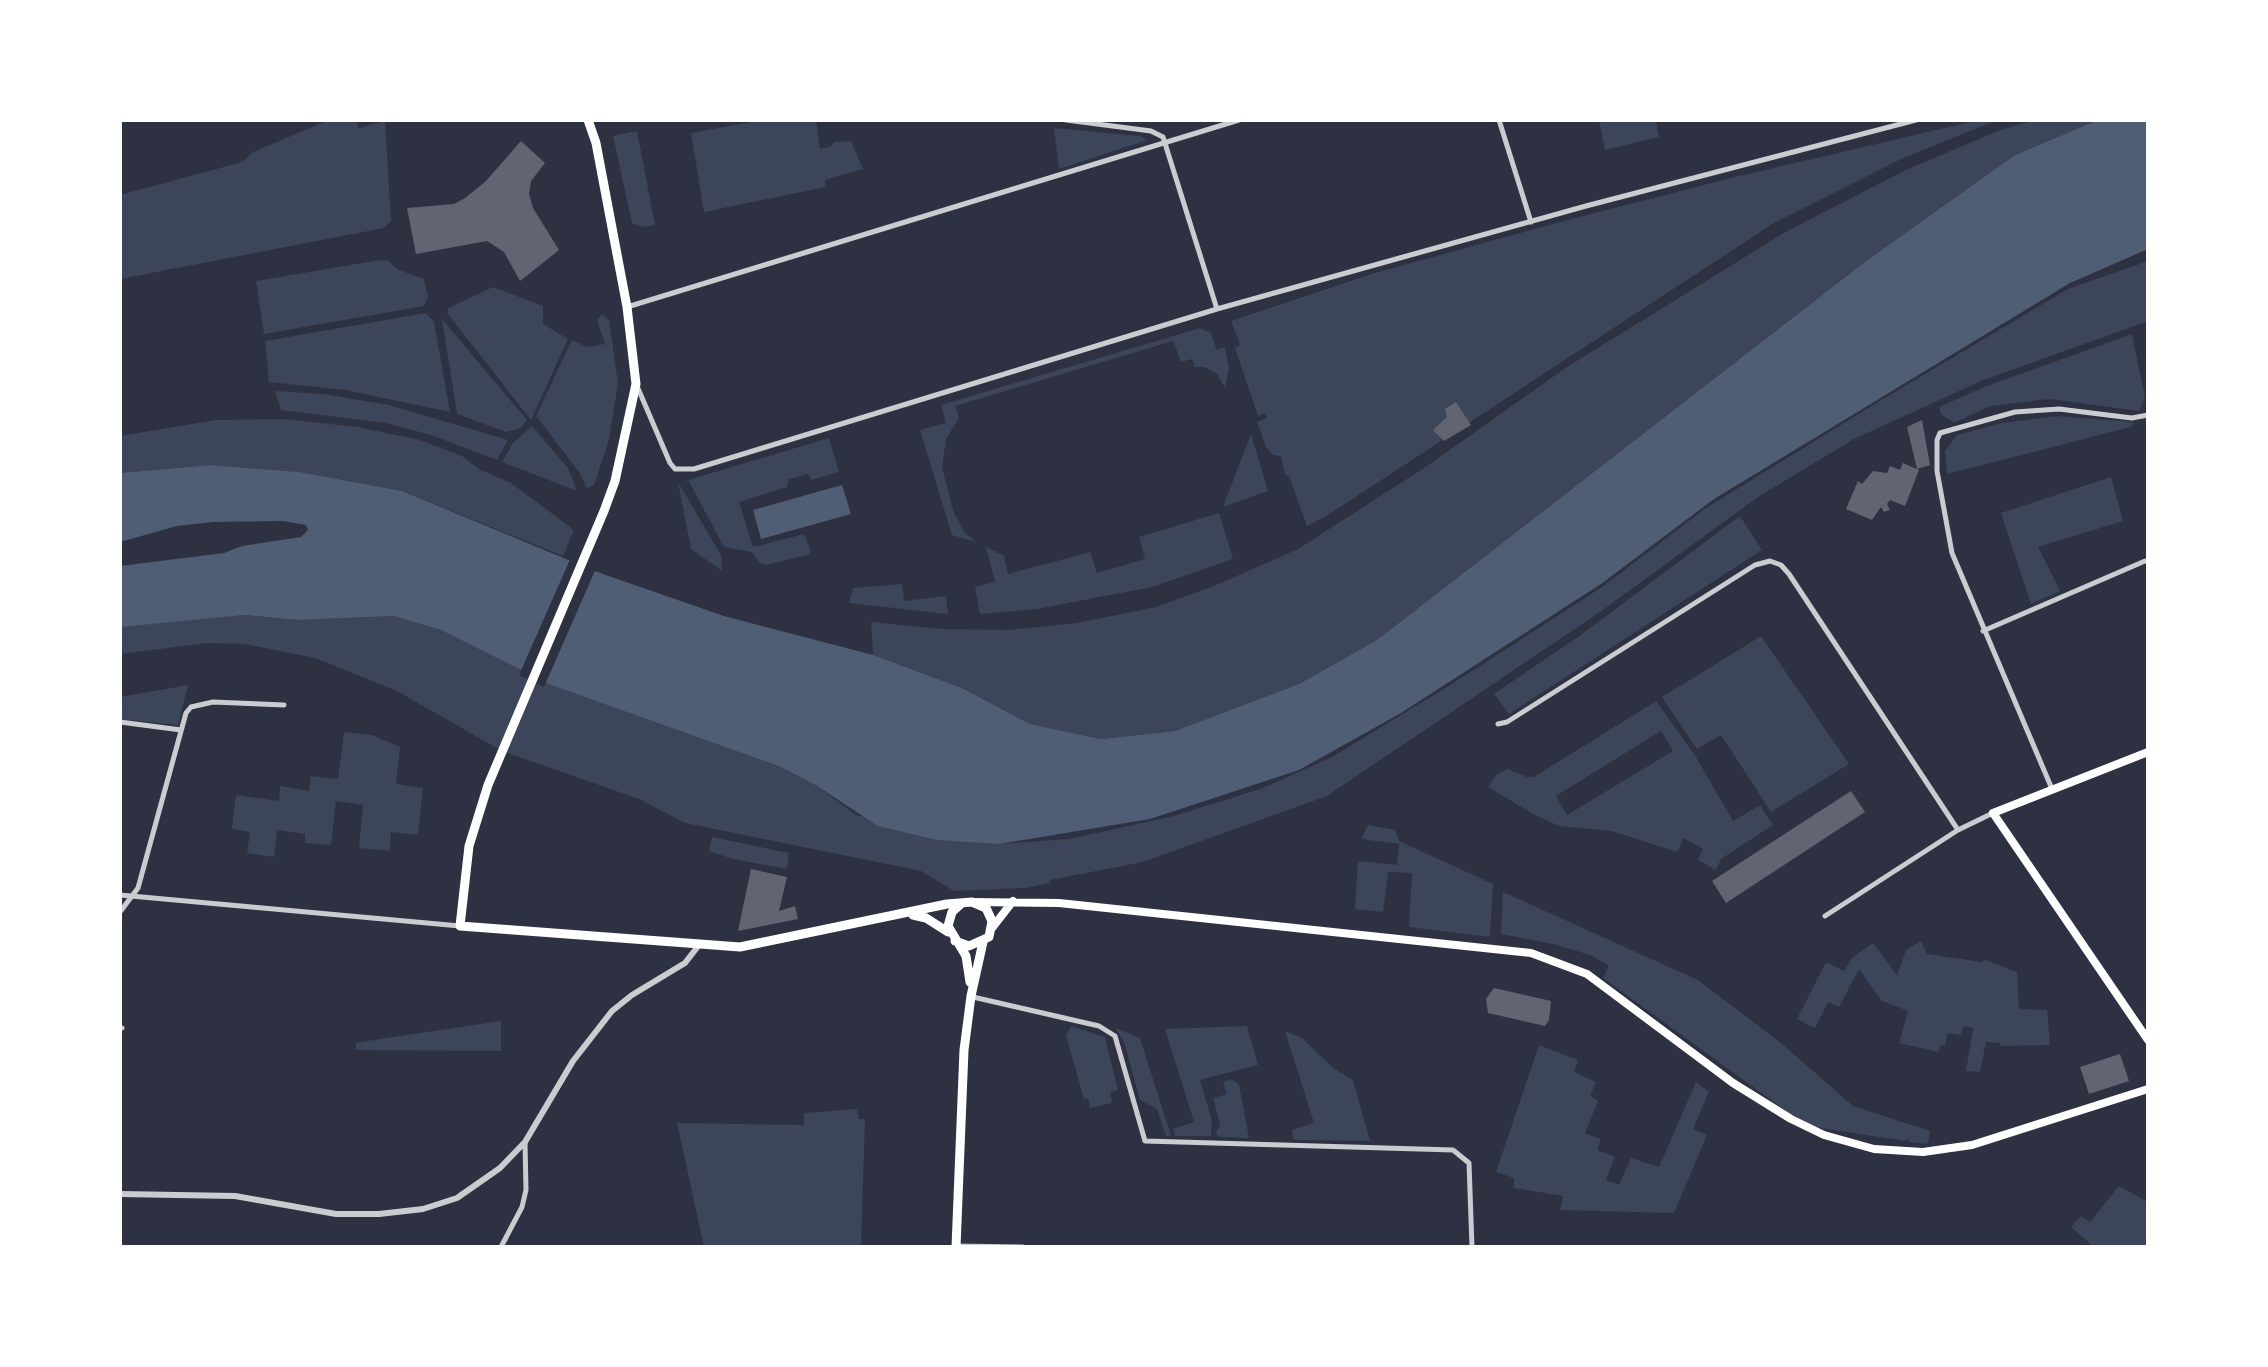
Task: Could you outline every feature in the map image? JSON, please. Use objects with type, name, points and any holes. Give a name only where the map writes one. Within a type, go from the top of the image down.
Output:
[{"type":"main road","points":[[588,120],[596,142],[627,307],[636,384],[615,482],[488,785],[469,846],[460,926],[740,947],[968,902],[1013,901],[1312,928],[1531,953],[1587,974],[1733,1083],[1790,1119],[1836,1139],[1874,1149],[1923,1152],[1972,1144],[2148,1089]]},
{"type":"main road","points":[[2148,752],[1993,813],[2148,1040]]},
{"type":"main road","points":[[956,1246],[964,1050],[971,996],[983,942],[1013,901]]},
{"type":"main road","points":[[971,996],[966,956],[953,937],[952,912],[968,902],[980,904],[990,914],[992,928]]},
{"type":"main road","points":[[911,914],[926,918],[969,946],[983,942]]},
{"type":"street","points":[[1066,120],[1152,131],[1166,142],[1216,309]]},
{"type":"street","points":[[627,307],[1238,120]]},
{"type":"street","points":[[1499,120],[1531,222]]},
{"type":"street","points":[[636,384],[670,463],[683,471],[1216,309],[1916,120]]},
{"type":"street","points":[[2052,789],[1952,553],[1937,471],[1940,434],[2015,412],[2059,409],[2132,418],[2148,415]]},
{"type":"street","points":[[1498,724],[1507,722],[1755,565],[1770,561],[1789,574],[1958,830]]},
{"type":"street","points":[[1983,631],[2145,561]]},
{"type":"street","points":[[120,912],[138,888],[186,713],[199,703],[284,705]]},
{"type":"street","points":[[120,722],[182,730]]},
{"type":"street","points":[[1825,916],[1958,830],[1993,813]]},
{"type":"street","points":[[120,895],[460,926]]},
{"type":"street","points":[[120,1194],[235,1196],[336,1214],[423,1209],[457,1198],[500,1168],[525,1142],[573,1061],[612,1011],[685,963],[699,946]]},
{"type":"street","points":[[971,996],[1099,1026],[1115,1036],[1145,1141],[1453,1150],[1469,1163],[1472,1247]]},
{"type":"street","points":[[501,1247],[522,1207],[526,1190],[525,1142]]},
{"type":"street","points":[[956,1246],[1023,1247]]},
{"type":"shaded area","points":[[329,120],[356,120],[359,128],[385,121],[391,221],[384,228],[120,279],[120,195],[242,162],[253,152]]},
{"type":"shaded area","points":[[762,120],[816,120],[820,149],[834,142],[851,141],[863,169],[825,180],[826,187],[704,212],[691,133]]},
{"type":"shaded area","points":[[1599,120],[1656,120],[1659,137],[1605,150]]},
{"type":"shaded area","points":[[1979,120],[1997,120],[1899,160],[1774,223],[1307,526],[1281,456],[1273,455],[1266,447],[1257,422],[1267,418],[1265,413],[1258,416],[1235,348],[1240,345],[1231,321],[1378,272],[1564,221]]},
{"type":"shaded area","points":[[2035,120],[2098,120],[2015,155],[1866,261],[1377,640],[1299,684],[1175,731],[1101,739],[1030,724],[962,688],[873,655],[871,622],[1009,630],[1077,623],[1156,607],[1298,549],[1424,468],[1567,367],[1787,231],[1906,170],[2000,130]]},
{"type":"shaded area","points":[[2098,120],[2148,120],[2148,249],[2070,283],[1714,499],[1601,584],[1401,713],[1299,770],[1150,819],[999,844],[937,840],[878,826],[781,767],[551,685],[441,630],[393,616],[298,620],[245,615],[120,627],[120,566],[224,553],[242,546],[301,537],[308,530],[306,525],[283,521],[213,522],[177,526],[120,542],[120,473],[210,465],[300,472],[402,491],[600,573],[724,616],[873,655],[962,688],[1030,724],[1101,739],[1175,731],[1299,684],[1377,640],[1866,261],[2015,155]]},
{"type":"shaded area","points":[[1054,128],[1140,136],[1148,140],[1059,169]]},
{"type":"shaded area","points":[[637,131],[655,225],[643,227],[632,223],[613,136]]},
{"type":"shaded area","points":[[380,260],[424,279],[428,297],[424,306],[264,334],[256,281]]},
{"type":"shaded area","points":[[2148,261],[2148,321],[1981,381],[1854,439],[1758,497],[1600,612],[1327,796],[1143,862],[1025,888],[954,891],[921,871],[685,823],[639,799],[502,751],[397,691],[315,658],[245,644],[208,643],[120,654],[120,627],[131,623],[245,615],[298,620],[393,616],[441,630],[551,685],[781,767],[817,786],[856,815],[999,844],[1069,839],[1174,816],[1263,788],[1332,757],[1602,587],[1706,508],[1883,399],[2068,289]]},
{"type":"shaded area","points":[[493,287],[543,306],[543,324],[568,339],[531,420],[447,313],[448,308]]},
{"type":"shaded area","points":[[426,313],[434,322],[450,412],[345,390],[269,382],[265,341]]},
{"type":"shaded area","points":[[602,314],[609,320],[618,383],[609,440],[594,485],[587,488],[536,416],[572,340],[587,347],[605,344],[597,320]]},
{"type":"shaded area","points":[[442,319],[527,420],[521,428],[506,432],[457,414]]},
{"type":"shaded area","points":[[1200,328],[1211,333],[1217,350],[1225,347],[1229,368],[1225,388],[1217,374],[1195,367],[1192,359],[1181,362],[1173,341],[955,406],[959,418],[946,439],[942,468],[954,513],[965,533],[977,542],[952,535],[920,430],[946,423],[941,405]]},
{"type":"shaded area","points":[[2132,334],[2145,398],[2139,411],[2050,399],[1990,406],[1954,423],[1941,414],[1939,407],[1987,386]]},
{"type":"shaded area","points":[[275,391],[389,405],[508,440],[497,460],[386,423],[281,410]]},
{"type":"shaded area","points":[[2057,416],[2134,422],[2131,427],[1947,474],[1945,451],[1957,435],[2002,423]]},
{"type":"shaded area","points":[[283,419],[358,427],[420,440],[462,456],[479,469],[511,483],[574,530],[563,556],[402,491],[300,472],[210,465],[120,473],[120,436],[216,420]]},
{"type":"shaded area","points":[[532,426],[568,468],[577,491],[502,462],[513,443]]},
{"type":"shaded area","points":[[1251,434],[1268,491],[1223,507]]},
{"type":"shaded area","points":[[829,438],[839,472],[811,480],[808,474],[789,479],[787,487],[739,502],[753,547],[804,534],[811,551],[808,555],[765,565],[752,552],[724,547],[688,480]]},
{"type":"shaded area","points":[[2111,477],[2123,521],[2038,547],[2060,591],[2031,604],[2001,513]]},
{"type":"shaded area","points":[[678,482],[721,555],[722,571],[691,549]]},
{"type":"shaded area","points":[[842,485],[851,514],[761,539],[753,510]]},
{"type":"shaded area","points":[[1219,513],[1233,559],[1152,587],[1037,609],[980,614],[975,587],[995,582],[986,547],[1004,556],[1008,574],[1090,552],[1097,573],[1145,559],[1139,537]]},
{"type":"shaded area","points":[[1740,516],[1762,550],[1509,714],[1494,694]]},
{"type":"shaded area","points":[[902,584],[904,601],[946,596],[948,614],[849,603],[853,588]]},
{"type":"shaded area","points":[[1761,636],[1849,764],[1771,812],[1721,735],[1697,749],[1662,697]]},
{"type":"shaded area","points":[[188,685],[178,725],[120,719],[120,697]]},
{"type":"shaded area","points":[[1656,701],[1696,757],[1733,821],[1760,805],[1773,825],[1721,859],[1716,870],[1698,860],[1703,849],[1684,838],[1677,852],[1612,831],[1559,826],[1488,787],[1496,775],[1507,769],[1534,777]],"holes":[[[1661,731],[1673,751],[1567,815],[1556,796]]]},
{"type":"shaded area","points":[[344,732],[372,735],[400,747],[396,784],[423,788],[418,835],[391,832],[390,851],[359,848],[363,805],[336,801],[331,845],[305,843],[305,834],[277,830],[274,857],[247,853],[250,832],[232,829],[236,795],[279,801],[280,786],[309,791],[311,776],[338,779]]},
{"type":"shaded area","points":[[1368,825],[1395,830],[1399,841],[1493,884],[1490,937],[1409,927],[1412,873],[1388,872],[1383,912],[1355,909],[1358,861],[1397,865],[1399,844],[1361,839]]},
{"type":"shaded area","points":[[712,837],[789,853],[787,869],[709,851]]},
{"type":"shaded area","points":[[1503,892],[1698,980],[1781,1043],[1853,1106],[1930,1131],[1928,1144],[1814,1127],[1789,1113],[1603,978],[1609,966],[1590,955],[1553,944],[1501,934]]},
{"type":"shaded area","points":[[1921,941],[1927,954],[1982,962],[1983,959],[2017,972],[2019,1009],[2047,1010],[2050,1045],[2001,1046],[1986,1042],[1980,1072],[1966,1071],[1973,1028],[1963,1026],[1961,1035],[1948,1033],[1939,1052],[1899,1043],[1908,1011],[1882,1001],[1859,969],[1839,1007],[1828,1002],[1815,1028],[1797,1019],[1826,962],[1844,971],[1852,958],[1873,943],[1897,975],[1906,950]]},
{"type":"shaded area","points":[[501,1021],[501,1051],[356,1050],[356,1043],[360,1042]]},
{"type":"shaded area","points":[[1071,1026],[1105,1037],[1118,1090],[1110,1092],[1112,1103],[1090,1108],[1088,1098],[1084,1099],[1066,1036]]},
{"type":"shaded area","points":[[1247,1026],[1258,1065],[1200,1080],[1212,1121],[1211,1136],[1175,1136],[1173,1129],[1194,1122],[1165,1029]]},
{"type":"shaded area","points":[[1116,1028],[1140,1038],[1171,1136],[1166,1136],[1157,1109],[1140,1100],[1125,1045]]},
{"type":"shaded area","points":[[1285,1031],[1302,1038],[1333,1068],[1353,1080],[1370,1141],[1294,1140],[1292,1130],[1314,1123]]},
{"type":"shaded area","points":[[1539,1045],[1578,1060],[1574,1072],[1596,1082],[1590,1096],[1598,1101],[1585,1133],[1601,1139],[1597,1150],[1615,1157],[1606,1180],[1619,1185],[1631,1158],[1659,1167],[1696,1082],[1709,1092],[1693,1129],[1707,1135],[1674,1213],[1560,1210],[1563,1196],[1514,1188],[1514,1178],[1496,1172]]},
{"type":"shaded area","points":[[1232,1079],[1239,1085],[1249,1138],[1218,1137],[1216,1133],[1220,1124],[1213,1098],[1227,1094],[1223,1082]]},
{"type":"shaded area","points":[[857,1109],[859,1119],[865,1119],[861,1247],[704,1247],[677,1123],[804,1125],[804,1113]]},
{"type":"shaded area","points":[[2119,1186],[2148,1202],[2148,1247],[2094,1247],[2071,1227],[2081,1216],[2090,1222]]},
{"type":"pier","points":[[572,555],[597,566],[544,687],[519,675]]},
{"type":"building","points":[[521,141],[545,163],[531,181],[529,194],[533,208],[559,250],[520,281],[504,252],[487,241],[416,254],[407,208],[454,204],[465,198],[485,182]]},
{"type":"building","points":[[1456,402],[1471,425],[1444,441],[1433,430],[1447,417],[1445,409]]},
{"type":"building","points":[[1922,420],[1930,465],[1917,469],[1907,427]]},
{"type":"building","points":[[1903,463],[1919,470],[1905,506],[1890,500],[1890,510],[1884,512],[1881,507],[1872,520],[1846,509],[1858,481],[1862,484],[1873,471],[1887,473],[1890,466],[1900,470]]},
{"type":"building","points":[[1851,791],[1865,812],[1726,903],[1712,881]]},
{"type":"building","points":[[751,869],[787,877],[779,911],[795,906],[798,919],[738,931]]},
{"type":"building","points":[[1494,988],[1551,1001],[1549,1020],[1545,1026],[1488,1013],[1486,999]]},
{"type":"building","points":[[2120,1054],[2129,1081],[2089,1094],[2080,1067]]}]
